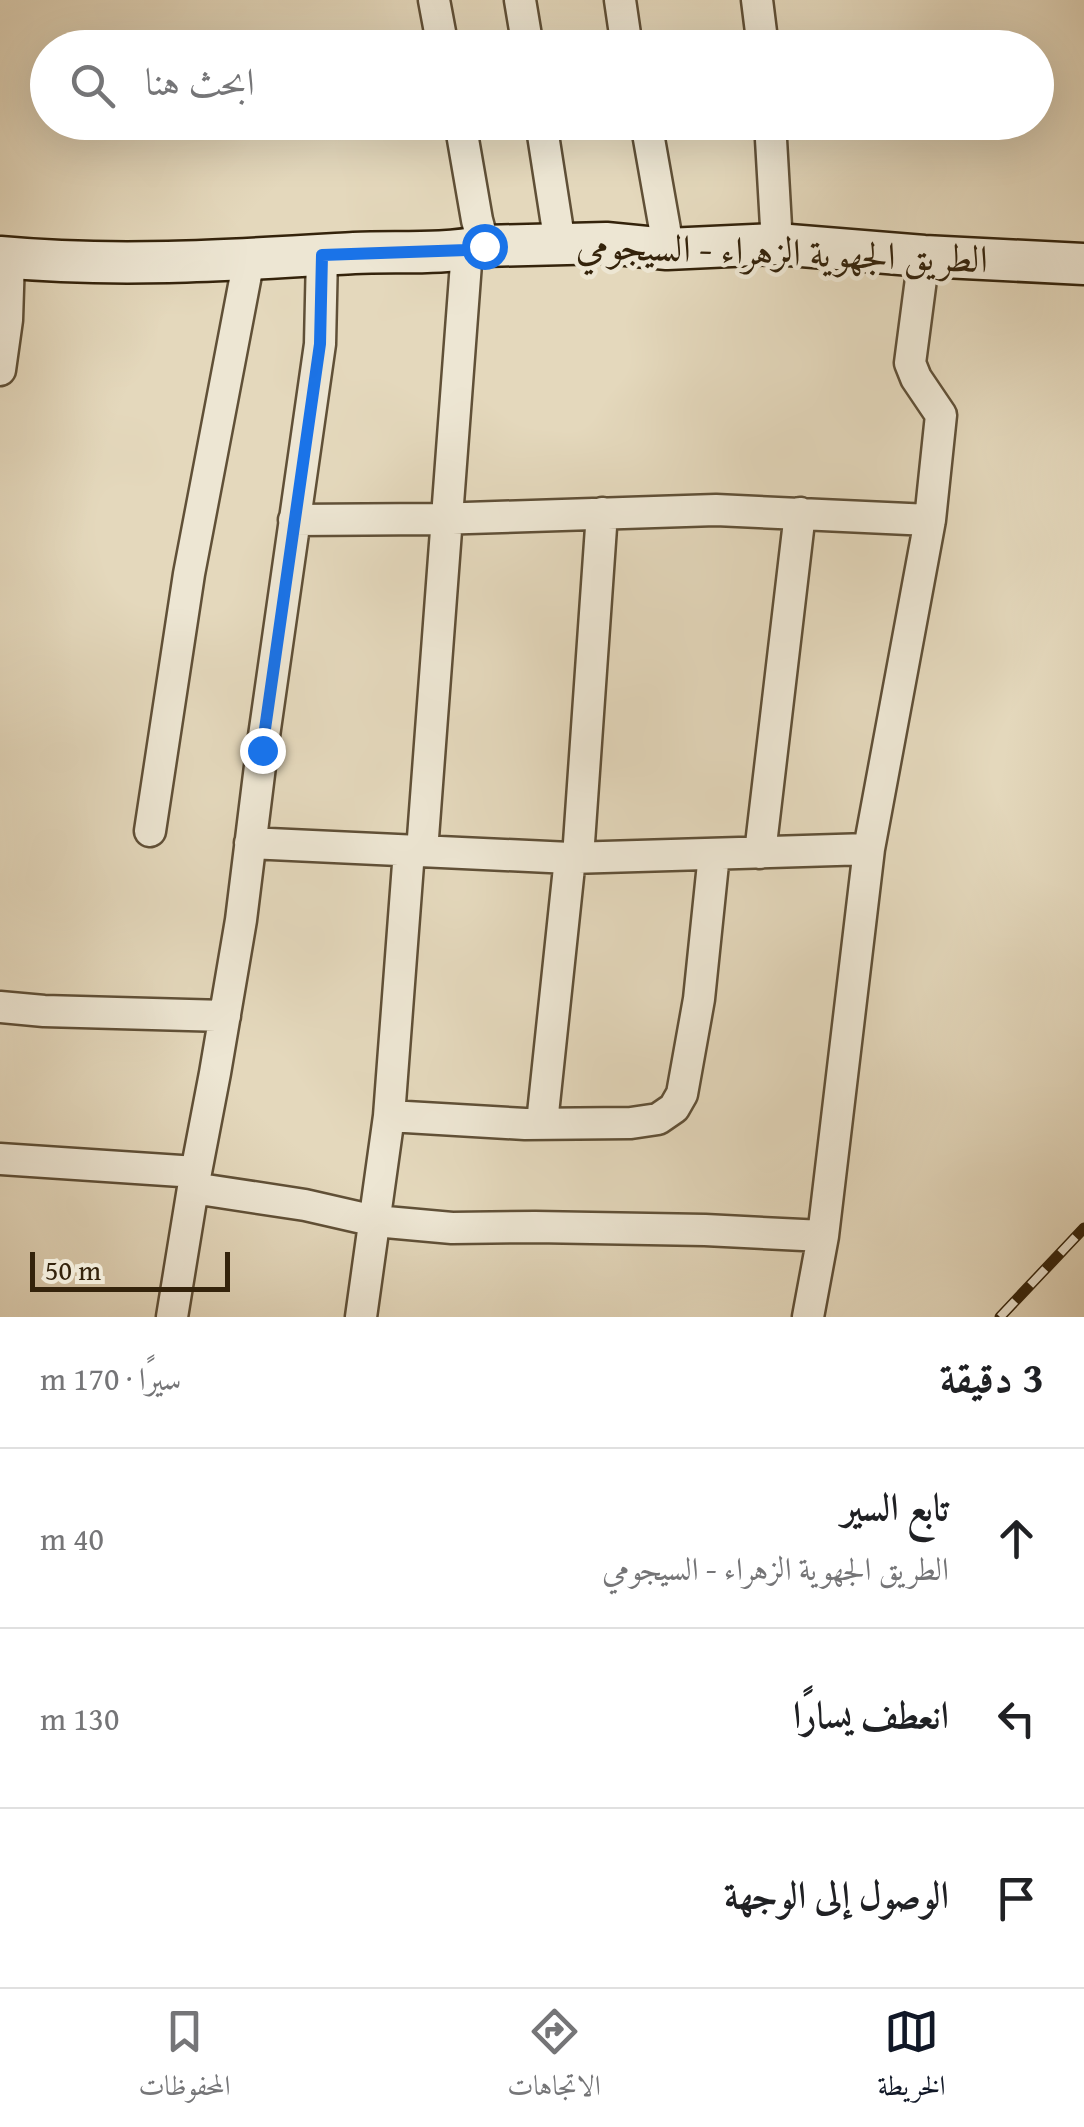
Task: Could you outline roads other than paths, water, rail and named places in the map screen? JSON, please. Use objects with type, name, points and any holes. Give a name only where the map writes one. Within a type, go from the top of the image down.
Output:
[{"type":"main road","name":"الطريق الجهوية الزهراء - السيجومي","points":[[5,258],[175,263],[606,243],[667,249],[777,244],[1084,264]]},
{"type":"street","points":[[434,0],[440,30]]},
{"type":"street","points":[[520,0],[525,30]]},
{"type":"street","points":[[620,0],[624,30]]},
{"type":"street","points":[[757,0],[761,30]]},
{"type":"street","points":[[361,1317],[389,1116],[476,248],[478,220],[463,140]]},
{"type":"street","points":[[544,140],[560,244]]},
{"type":"street","points":[[649,140],[667,249]]},
{"type":"street","points":[[771,140],[777,244]]},
{"type":"street","points":[[172,1317],[241,920],[320,344],[322,255]]},
{"type":"street","points":[[808,1317],[823,1236],[869,850],[930,520],[942,415],[910,364],[924,256]]},
{"type":"street","points":[[0,370],[7,320],[5,258]]},
{"type":"street","points":[[150,831],[188,574],[249,259]]},
{"type":"street","points":[[294,520],[716,510],[930,520]]},
{"type":"street","points":[[542,1123],[574,858],[602,513]]},
{"type":"street","points":[[760,853],[800,513]]},
{"type":"street","points":[[250,843],[574,858],[869,850]]},
{"type":"street","points":[[389,1116],[631,1123],[658,1119],[674,1108],[682,1094],[699,999],[714,854]]},
{"type":"street","points":[[0,1007],[44,1012],[225,1016]]},
{"type":"street","points":[[0,1159],[194,1180],[376,1222],[452,1228],[535,1226],[823,1236]]},
{"type":"railway","points":[[1000,1317],[1084,1228]]}]
